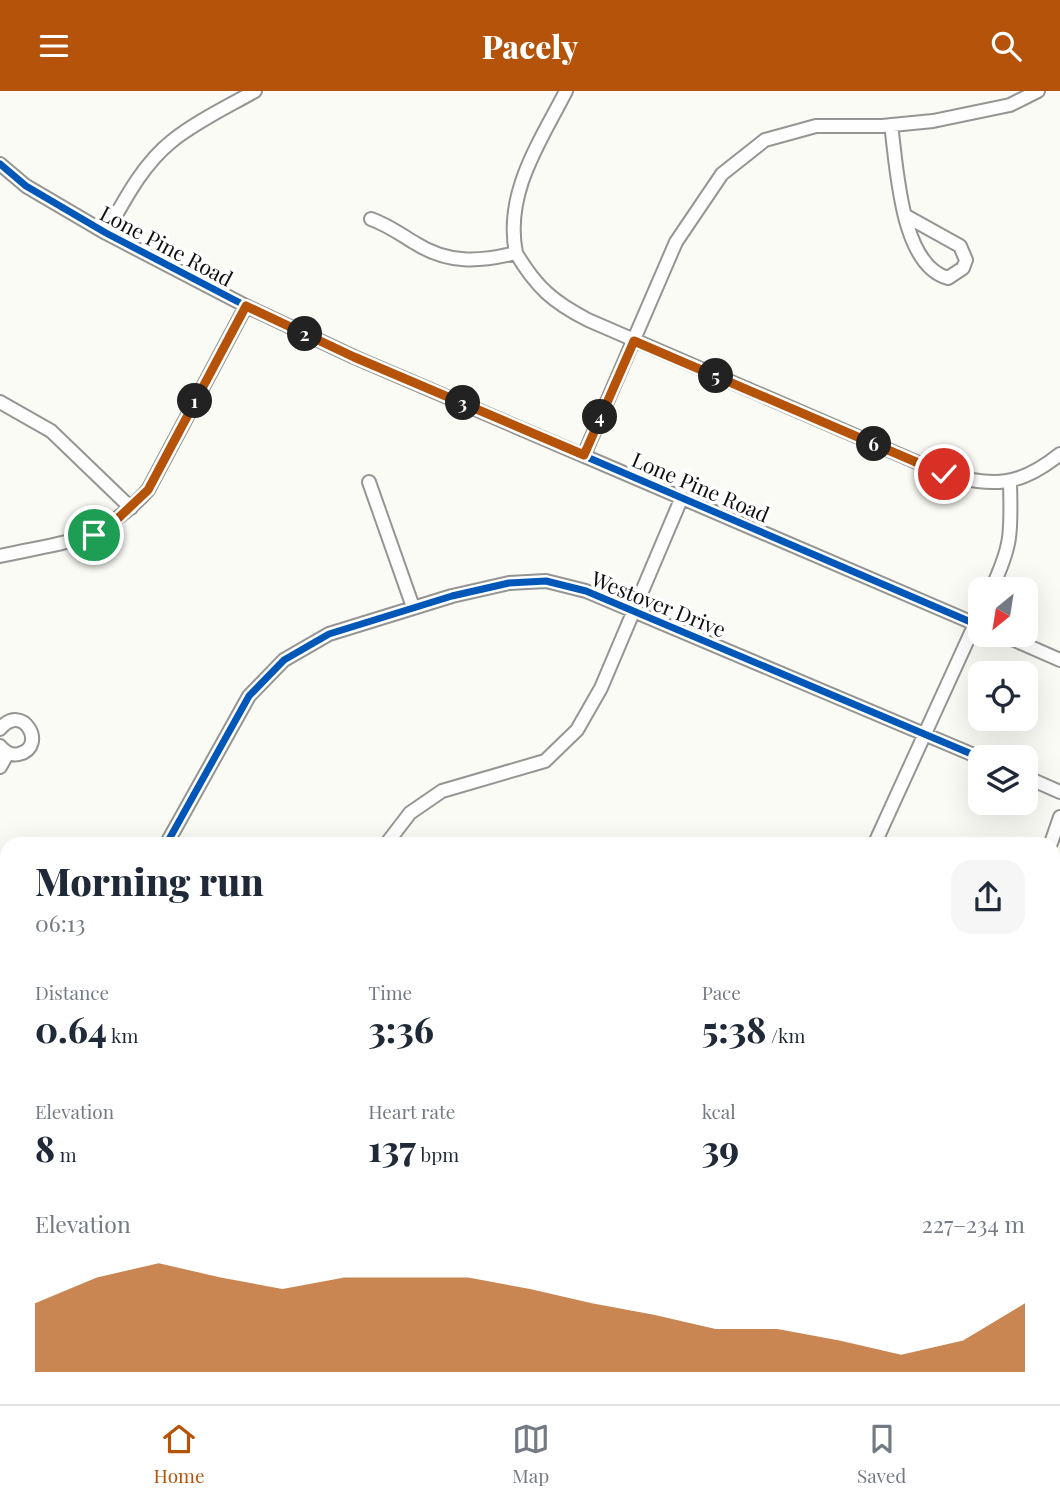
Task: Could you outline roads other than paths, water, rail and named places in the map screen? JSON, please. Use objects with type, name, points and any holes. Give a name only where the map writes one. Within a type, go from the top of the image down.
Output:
[{"type":"street","points":[[106,233],[129,191],[159,153],[195,125],[255,91]]},
{"type":"street","points":[[566,91],[523,176],[512,220],[516,253],[536,284],[559,305],[634,341],[944,474],[989,483],[1010,482],[1028,476],[1060,454]]},
{"type":"street","points":[[584,455],[676,242],[722,174],[765,140],[816,125],[891,125],[933,121],[1010,105],[1038,91]]},
{"type":"street","points":[[891,125],[907,230],[917,250],[932,268],[948,278],[957,274],[966,260],[960,246],[906,216]]},
{"type":"street","name":"Lone Pine Road","points":[[0,164],[26,186],[106,233],[246,306],[354,357],[968,617]]},
{"type":"street","points":[[371,219],[389,225],[433,254],[450,259],[491,259],[516,253]]},
{"type":"street","points":[[0,556],[94,535],[131,508],[148,490],[246,306]]},
{"type":"street","points":[[0,402],[51,431],[131,508]]},
{"type":"street","points":[[369,482],[413,607]]},
{"type":"street","points":[[997,577],[1009,549],[1013,525],[1010,482]]},
{"type":"street","points":[[392,837],[410,813],[442,791],[545,761],[577,730],[601,688],[682,497]]},
{"type":"street","name":"Westover Drive","points":[[170,837],[249,696],[284,660],[329,634],[413,607],[509,583],[546,581],[586,591],[968,753]]},
{"type":"street","points":[[879,837],[968,642]]},
{"type":"street","points":[[1030,647],[1060,660]]},
{"type":"street","points":[[0,729],[9,722],[20,721],[31,733],[28,749],[19,754],[4,750],[0,767]]},
{"type":"street","points":[[1038,782],[1060,792]]},
{"type":"street","points":[[1053,837],[1060,817]]}]
